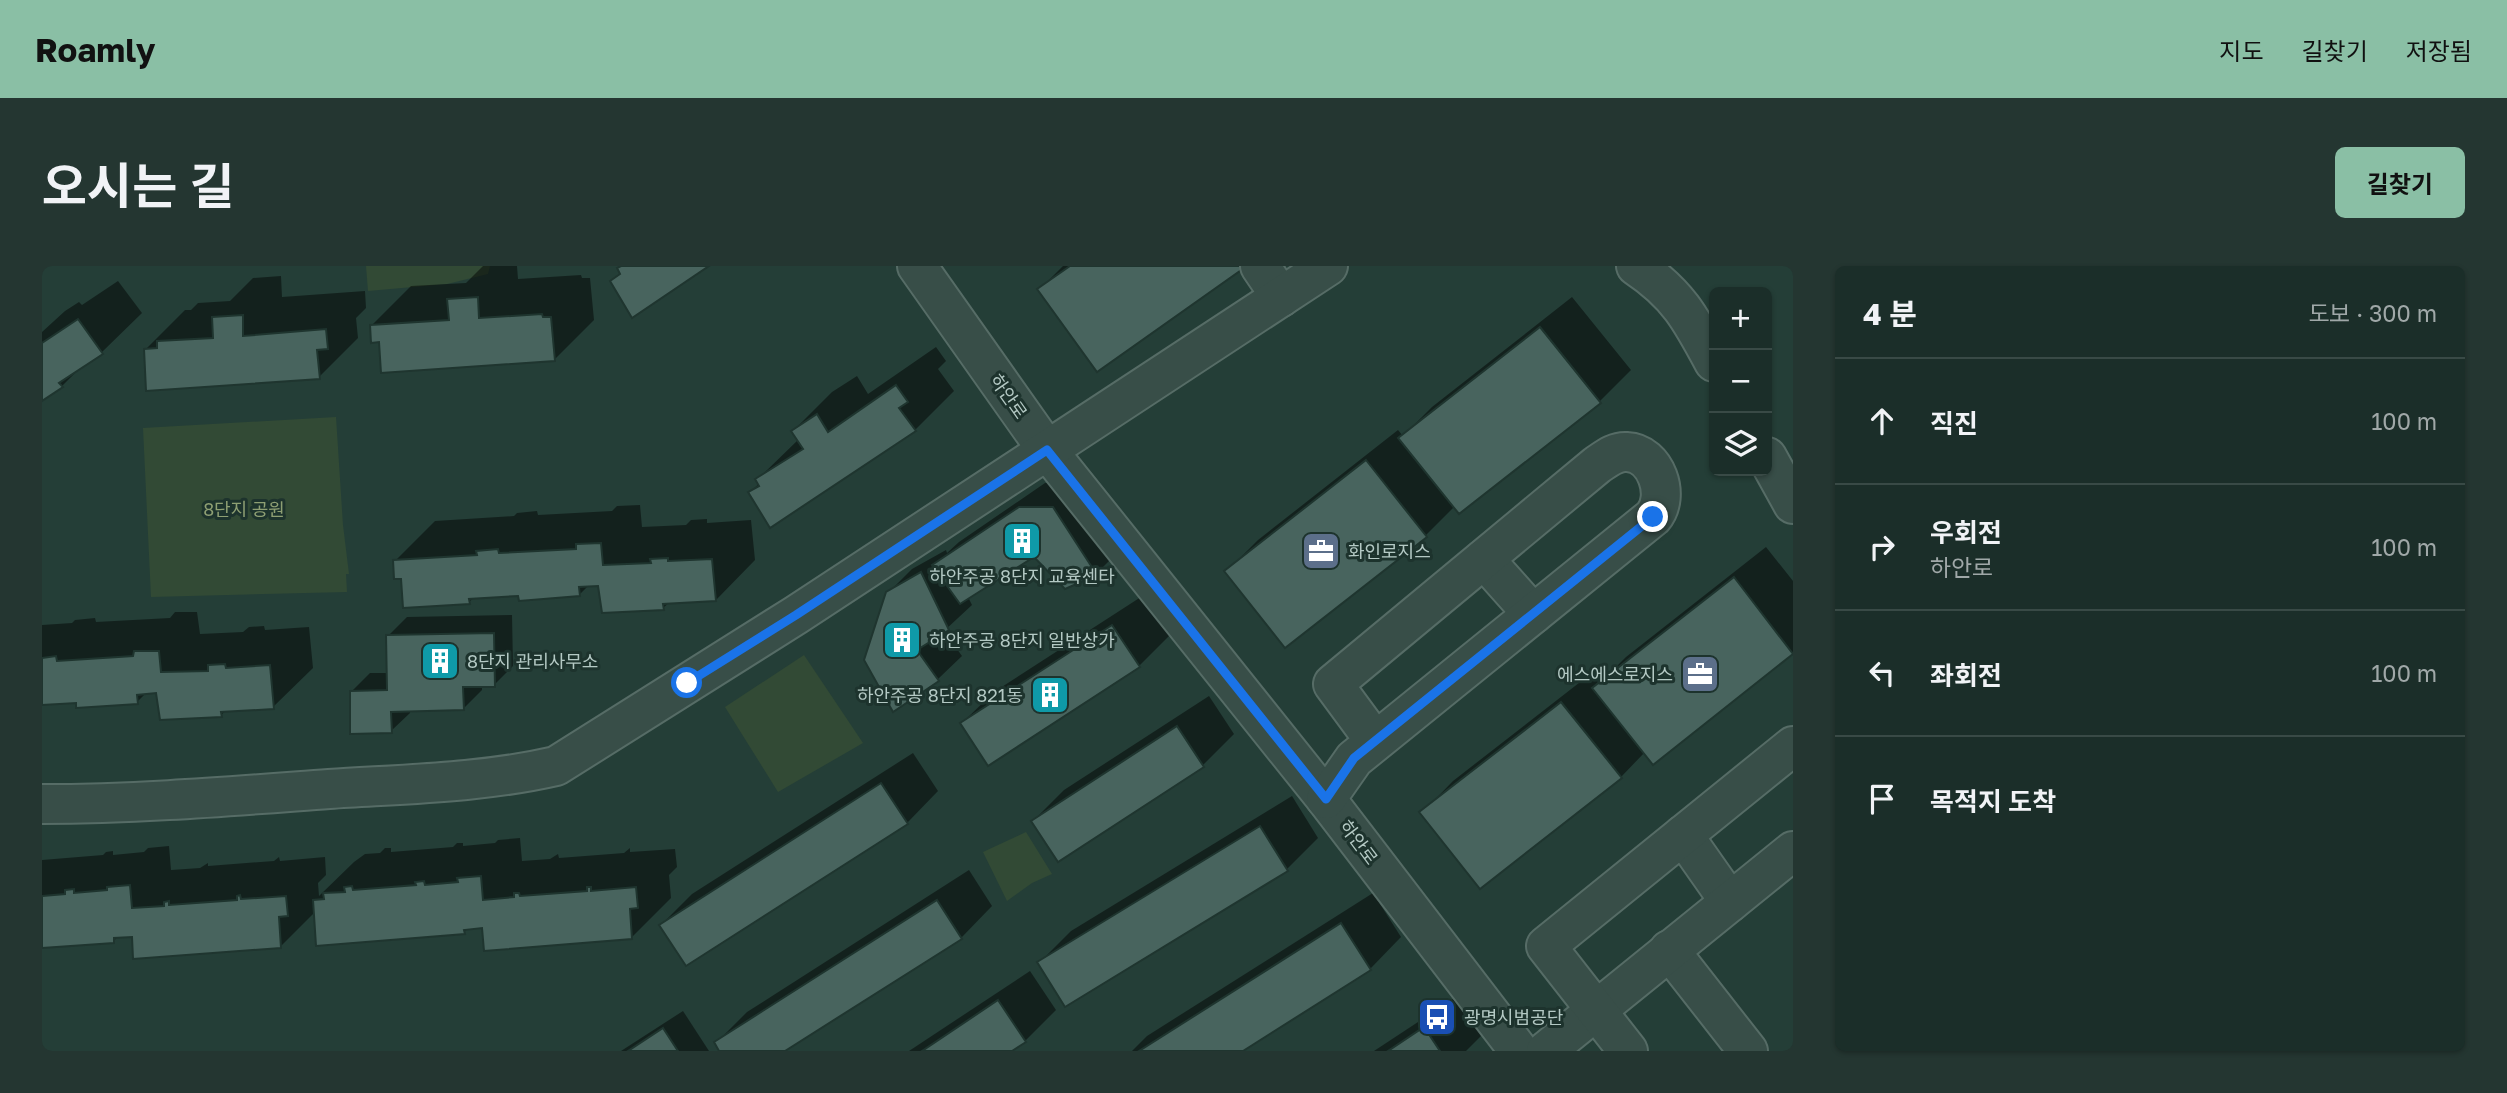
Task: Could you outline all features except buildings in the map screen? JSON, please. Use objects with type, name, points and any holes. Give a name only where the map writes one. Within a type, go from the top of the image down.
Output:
[{"type":"street","name":"하안로","points":[[918,266],[1047,450],[1326,799],[1519,1051]]},
{"type":"street","points":[[42,804],[105,804],[480,779],[517,775],[556,766],[808,607],[1047,450],[1271,281],[1328,266]]},
{"type":"street","points":[[1636,266],[1656,279],[1686,310],[1709,353]]},
{"type":"street","points":[[1326,799],[1354,758],[1533,614],[1658,511],[1662,490],[1658,477],[1645,459],[1639,454],[1616,453],[1597,466],[1334,684],[1375,741]]},
{"type":"street","points":[[1772,466],[1793,504]]},
{"type":"street","points":[[1484,559],[1533,614]]},
{"type":"street","points":[[1628,1051],[1546,946],[1793,747]]},
{"type":"street","points":[[1683,835],[1730,902]]},
{"type":"street","points":[[1546,1051],[1793,851]]},
{"type":"street","points":[[1670,950],[1748,1051]]},
{"type":"green space","points":[[366,266],[490,266],[488,274],[447,284],[368,291]]},
{"type":"green space","name":"8단지 공원","points":[[336,417],[349,574],[346,574],[347,592],[151,597],[143,428]]},
{"type":"green space","points":[[804,655],[863,743],[778,792],[725,707]]},
{"type":"green space","points":[[1026,832],[1052,874],[1032,883],[1007,901],[983,852]]},
{"type":"place","name":"하안주공 8단지 교육센타","points":[[1022,541]]},
{"type":"place","name":"화인로지스","points":[[1321,551]]},
{"type":"place","name":"하안주공 8단지 일반상가","points":[[902,640]]},
{"type":"place","name":"8단지 관리사무소","points":[[440,661]]},
{"type":"place","name":"에스에스로지스","points":[[1700,674]]},
{"type":"place","name":"하안주공 8단지 821동","points":[[1050,695]]},
{"type":"place","name":"광명시범공단","points":[[1437,1017]]},
{"type":"route","points":[[687,683],[796,615],[1047,450],[1326,799],[1354,758],[1653,517]]}]
